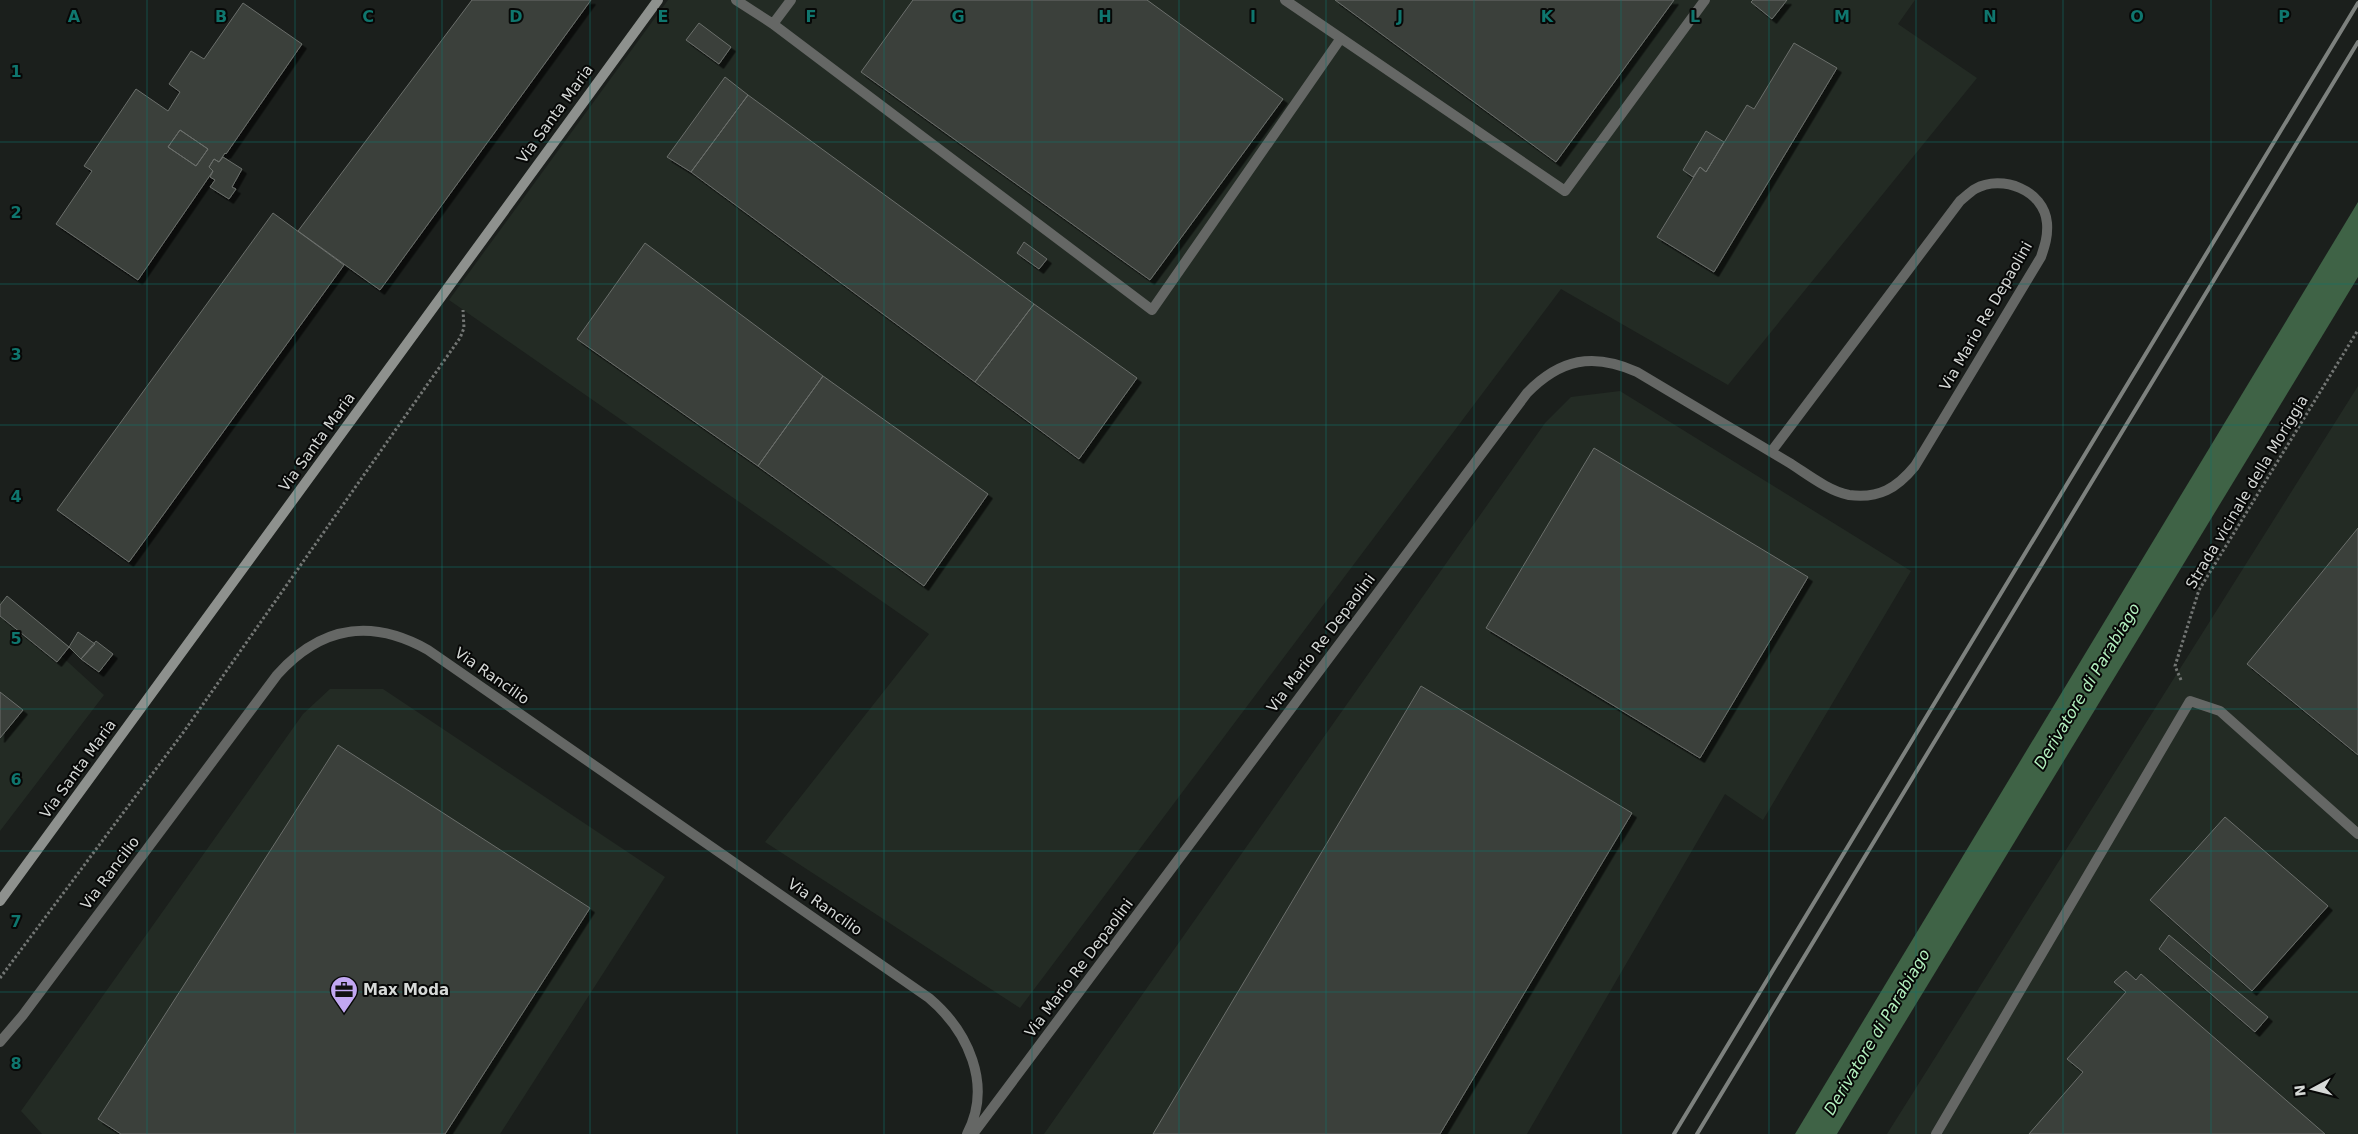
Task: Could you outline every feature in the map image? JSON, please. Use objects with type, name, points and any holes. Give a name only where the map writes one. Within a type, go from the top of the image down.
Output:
[{"type":"street","name":"Via Santa Maria","points":[[0,901],[658,0]]},
{"type":"street","points":[[736,0],[773,24],[1152,310],[1341,38]]},
{"type":"street","points":[[773,24],[792,0]]},
{"type":"street","points":[[1285,0],[1565,191],[1705,0]]},
{"type":"street","name":"Via Mario Re Depaolini","points":[[973,1134],[1527,393],[1541,378],[1558,368],[1578,361],[1598,360],[1618,363],[1637,372],[1771,452],[1830,487],[1847,494],[1867,496],[1886,491],[1903,481],[1915,466],[2041,257],[2048,240],[2047,221],[2040,204],[2027,191],[2010,184],[1992,183],[1974,189],[1960,202],[1771,452]]},
{"type":"street","name":"Via Rancilio","points":[[0,1042],[24,1014],[277,675],[291,659],[308,646],[327,637],[347,632],[369,630],[389,633],[410,640],[428,650],[930,998],[946,1011],[959,1028],[971,1054],[977,1088],[975,1110],[967,1134]]},
{"type":"street","points":[[1936,1134],[2190,702],[2220,711],[2358,834]]},
{"type":"path","points":[[0,978],[185,730],[460,338],[464,328],[464,317],[457,274]]},
{"type":"path","name":"Strada vicinale della Moriggia","points":[[2190,702],[2175,666],[2199,590],[2358,330]]},
{"type":"shaded area","points":[[668,0],[1915,0],[1898,24],[1977,78],[1728,385],[1561,289],[1020,1008],[765,842],[929,634],[449,300]]},
{"type":"shaded area","points":[[2358,386],[2358,1134],[1887,1134]]},
{"type":"shaded area","points":[[1620,391],[1911,571],[1763,820],[1725,794],[1527,1134],[1044,1134],[1545,423],[1571,397]]},
{"type":"shaded area","points":[[0,600],[104,695],[0,831]]},
{"type":"shaded area","name":"Max Moda","points":[[330,689],[383,689],[665,877],[500,1134],[42,1134],[21,1111],[303,714]]},
{"type":"water","name":"Derivatore di Parabiago","points":[[2358,202],[2358,277],[1837,1134],[1795,1134]]},
{"type":"building","points":[[472,0],[591,0],[380,290],[298,231]]},
{"type":"building","points":[[913,0],[1147,0],[1283,99],[1150,280],[861,72]]},
{"type":"building","points":[[1335,0],[1674,0],[1556,162]]},
{"type":"building","points":[[1753,0],[1787,0],[1772,19],[1751,2]]},
{"type":"building","points":[[243,3],[302,44],[226,154],[219,162],[214,159],[209,167],[213,171],[138,280],[56,224],[92,171],[84,166],[136,89],[168,111],[180,92],[169,84],[191,51],[204,59]],"holes":[[[180,130],[208,149],[196,166],[168,147]]]},
{"type":"building","points":[[699,23],[731,47],[719,64],[686,40]]},
{"type":"building","points":[[1794,43],[1837,68],[1714,272],[1657,237],[1700,167],[1706,172],[1747,105],[1754,109]]},
{"type":"building","points":[[725,77],[748,95],[691,172],[667,157]]},
{"type":"building","points":[[748,95],[1034,304],[975,382],[691,172]]},
{"type":"building","points":[[180,130],[208,149],[196,166],[168,147]]},
{"type":"building","points":[[1706,131],[1724,142],[1706,172],[1700,167],[1693,177],[1683,170]]},
{"type":"building","points":[[223,157],[242,169],[232,187],[236,189],[229,199],[210,187],[215,180],[210,177],[213,171],[209,167],[214,159],[219,162]]},
{"type":"building","points":[[273,213],[344,265],[129,562],[57,510]]},
{"type":"building","points":[[1024,242],[1047,259],[1039,269],[1017,253]]},
{"type":"building","points":[[645,243],[823,376],[758,466],[577,339]]},
{"type":"building","points":[[1034,304],[1137,378],[1079,459],[975,382]]},
{"type":"building","points":[[823,376],[988,494],[924,586],[758,466]]},
{"type":"building","points":[[1594,448],[1808,577],[1700,758],[1486,628]]},
{"type":"building","points":[[2358,528],[2358,755],[2247,664]]},
{"type":"building","points":[[7,596],[69,647],[57,662],[0,616],[0,605]]},
{"type":"building","points":[[78,632],[95,644],[81,659],[69,647]]},
{"type":"building","points":[[96,641],[113,654],[99,672],[81,659]]},
{"type":"building","points":[[1421,686],[1632,813],[1440,1134],[1153,1134]]},
{"type":"building","points":[[0,692],[23,710],[0,738]]},
{"type":"building","name":"Max Moda","points":[[338,745],[590,908],[445,1134],[121,1134],[98,1119]]},
{"type":"building","points":[[2225,817],[2328,906],[2252,991],[2150,900]]},
{"type":"building","points":[[2169,935],[2268,1017],[2255,1032],[2159,949]]},
{"type":"building","points":[[2126,971],[2136,980],[2141,974],[2325,1134],[2029,1134],[2083,1072],[2067,1059],[2126,992],[2114,982]]},
{"type":"railway","points":[[1674,1134],[2358,3]]},
{"type":"railway","points":[[1697,1134],[2358,42]]},
{"type":"place","name":"Max Moda","points":[[344,1014]]}]
